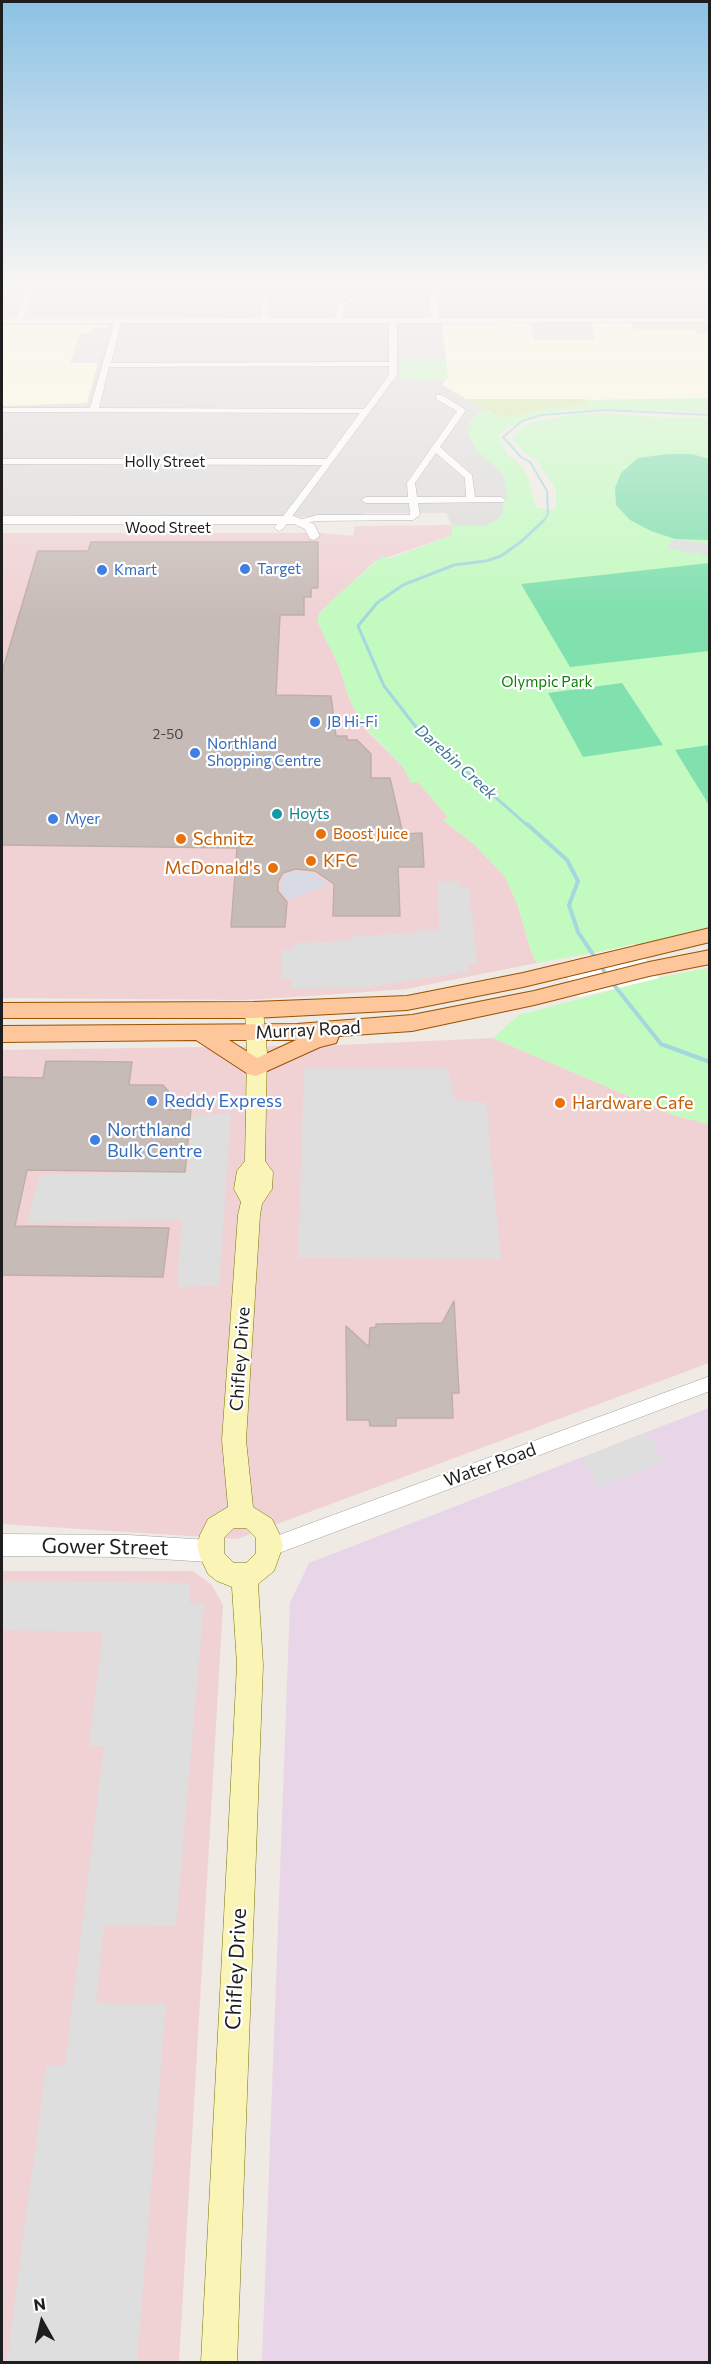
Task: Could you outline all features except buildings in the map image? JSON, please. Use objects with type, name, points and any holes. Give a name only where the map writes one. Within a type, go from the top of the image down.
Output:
[{"type":"main road","points":[[643,960],[710,935]]},
{"type":"main road","points":[[643,960],[710,957]]},
{"type":"main road","name":"Murray Road","points":[[2,1034],[256,1033],[412,1023],[528,989],[643,960]]},
{"type":"main road","name":"Murray Road","points":[[2,1011],[254,1010],[407,1003],[528,989]]},
{"type":"main road","name":"Chifley Drive","points":[[241,1517],[234,1440],[248,1222],[252,1202],[261,1189],[263,1172],[255,1164],[256,1033],[254,1010]]},
{"type":"main road","points":[[202,1034],[256,1068],[313,1041],[366,1027]]},
{"type":"main road","points":[[241,1517],[251,1518],[261,1524],[267,1531],[271,1547],[268,1557],[260,1568],[244,1575],[224,1572],[216,1566],[209,1551],[209,1541],[220,1525],[229,1519],[241,1517]]},
{"type":"main road","name":"Chifley Drive","points":[[219,2362],[250,1665],[244,1575]]},
{"type":"street","points":[[94,410],[98,396]]},
{"type":"street","points":[[284,526],[328,462],[378,396]]},
{"type":"street","points":[[284,526],[317,518],[408,519],[415,515],[411,483],[462,410],[439,397]]},
{"type":"street","points":[[2,410],[368,411]]},
{"type":"street","points":[[436,448],[469,477],[471,500]]},
{"type":"street","name":"Holly Street","points":[[2,462],[328,462]]},
{"type":"street","points":[[366,500],[501,500]]},
{"type":"street","name":"Wood Street","points":[[2,520],[284,526],[314,536],[310,527],[302,522]]},
{"type":"street","name":"Wood Street","points":[[2,526],[236,524]]},
{"type":"street","name":"Water Road","points":[[271,1547],[710,1383]]},
{"type":"street","name":"Gower Street","points":[[2,1545],[128,1546],[209,1551]]},
{"type":"shaded area","points":[[2,396],[462,396],[487,411],[482,411],[469,422],[503,474],[508,498],[503,502],[504,513],[486,526],[452,525],[446,513],[366,513],[351,517],[2,515]]},
{"type":"shaded area","points":[[2,396],[89,396],[87,403],[2,406]]},
{"type":"shaded area","points":[[462,396],[709,396],[678,400],[467,399]]},
{"type":"shaded area","name":"Northland Shopping Centre","points":[[452,525],[453,535],[374,562],[321,611],[318,623],[338,664],[349,698],[365,729],[418,782],[448,817],[443,820],[475,845],[505,877],[517,903],[532,954],[537,963],[406,989],[311,996],[246,1000],[2,998],[2,533],[321,533],[353,536],[355,526]]},
{"type":"shaded area","points":[[675,539],[709,544],[709,556],[703,556],[698,551],[697,554],[666,548]]},
{"type":"shaded area","points":[[295,871],[313,873],[328,885],[289,900],[282,891],[281,882],[285,874]]},
{"type":"shaded area","points":[[438,881],[460,881],[460,888],[469,888],[477,963],[466,964],[470,971],[363,988],[291,989],[291,980],[281,979],[282,950],[293,950],[293,943],[335,942],[335,939],[354,939],[354,936],[418,933],[418,930],[439,929]]},
{"type":"shaded area","points":[[493,1038],[673,1115],[709,1124],[709,1363],[237,1539],[2,1524],[2,1050],[340,1045]]},
{"type":"shaded area","points":[[304,1068],[448,1068],[454,1099],[486,1103],[501,1259],[298,1258]]},
{"type":"shaded area","points":[[231,1113],[219,1286],[177,1287],[182,1220],[28,1223],[39,1175],[188,1171],[193,1116]]},
{"type":"shaded area","points":[[709,1408],[709,2362],[262,2362],[290,1603],[309,1563]]},
{"type":"shaded area","points":[[647,1433],[664,1462],[598,1488],[582,1458]]},
{"type":"shaded area","points":[[2,1571],[193,1571],[212,1585],[223,1605],[179,2362],[2,2362]]},
{"type":"shaded area","points":[[2,1581],[190,1583],[189,1603],[204,1603],[176,1926],[104,1925],[96,2003],[166,2004],[137,2362],[7,2362],[46,2065],[65,2065],[104,1746],[89,1746],[103,1632],[2,1630]]},
{"type":"green space","name":"Olympic Park","points":[[709,398],[709,412],[579,409],[546,413],[509,427],[497,436],[509,456],[521,465],[528,478],[536,508],[556,510],[556,490],[536,459],[523,452],[512,437],[528,423],[573,414],[609,413],[669,418],[709,418],[709,931],[537,963],[532,954],[517,903],[505,877],[475,845],[443,820],[448,817],[418,782],[411,783],[403,767],[362,724],[349,698],[338,664],[318,623],[318,616],[331,601],[380,558],[384,556],[388,559],[452,535],[452,525],[486,526],[504,513],[504,498],[508,497],[503,474],[477,451],[467,431],[471,428],[469,423],[481,411],[487,411],[501,418],[553,408],[588,405],[586,400]]},
{"type":"green space","points":[[467,399],[585,399],[589,405],[553,408],[501,418]]},
{"type":"green space","points":[[692,454],[709,459],[709,540],[675,539],[651,531],[630,520],[616,505],[615,488],[621,473],[638,458]]},
{"type":"green space","points":[[709,563],[709,651],[570,667],[521,584]]},
{"type":"green space","points":[[622,683],[663,745],[583,757],[548,693]]},
{"type":"green space","points":[[710,745],[709,805],[675,750]]},
{"type":"green space","points":[[709,968],[709,1124],[673,1115],[493,1038],[519,1015],[662,977]]},
{"type":"pier","points":[[635,944],[659,978],[579,997],[559,963]]},
{"type":"waterway","name":"Darebin Creek","points":[[542,523],[548,514],[547,491],[530,462],[521,457],[503,437],[522,421],[542,415],[604,410],[710,415]]},
{"type":"waterway","name":"Darebin Creek","points":[[528,826],[416,727],[384,686],[358,626],[377,603],[403,585],[454,565],[486,561],[501,556],[522,541],[543,521]]},
{"type":"waterway","name":"Darebin Creek","points":[[527,824],[567,860],[578,881],[569,905],[578,932],[610,980],[661,1044],[710,1062]]},
{"type":"place","name":"Target","points":[[245,569]]},
{"type":"place","name":"Kmart","points":[[102,570]]},
{"type":"place","name":"JB Hi-Fi","points":[[315,722]]},
{"type":"place","name":"Northland Shopping Centre","points":[[195,753]]},
{"type":"place","name":"Hoyts","points":[[277,814]]},
{"type":"place","name":"Myer","points":[[53,819]]},
{"type":"place","name":"Boost Juice","points":[[321,834]]},
{"type":"place","name":"Schnitz","points":[[181,839]]},
{"type":"place","name":"KFC","points":[[311,861]]},
{"type":"place","name":"McDonald's","points":[[273,868]]},
{"type":"place","name":"Reddy Express","points":[[152,1101]]},
{"type":"place","name":"Hardware Cafe","points":[[560,1103]]},
{"type":"place","name":"Northland Bulk Centre","points":[[95,1140]]}]
